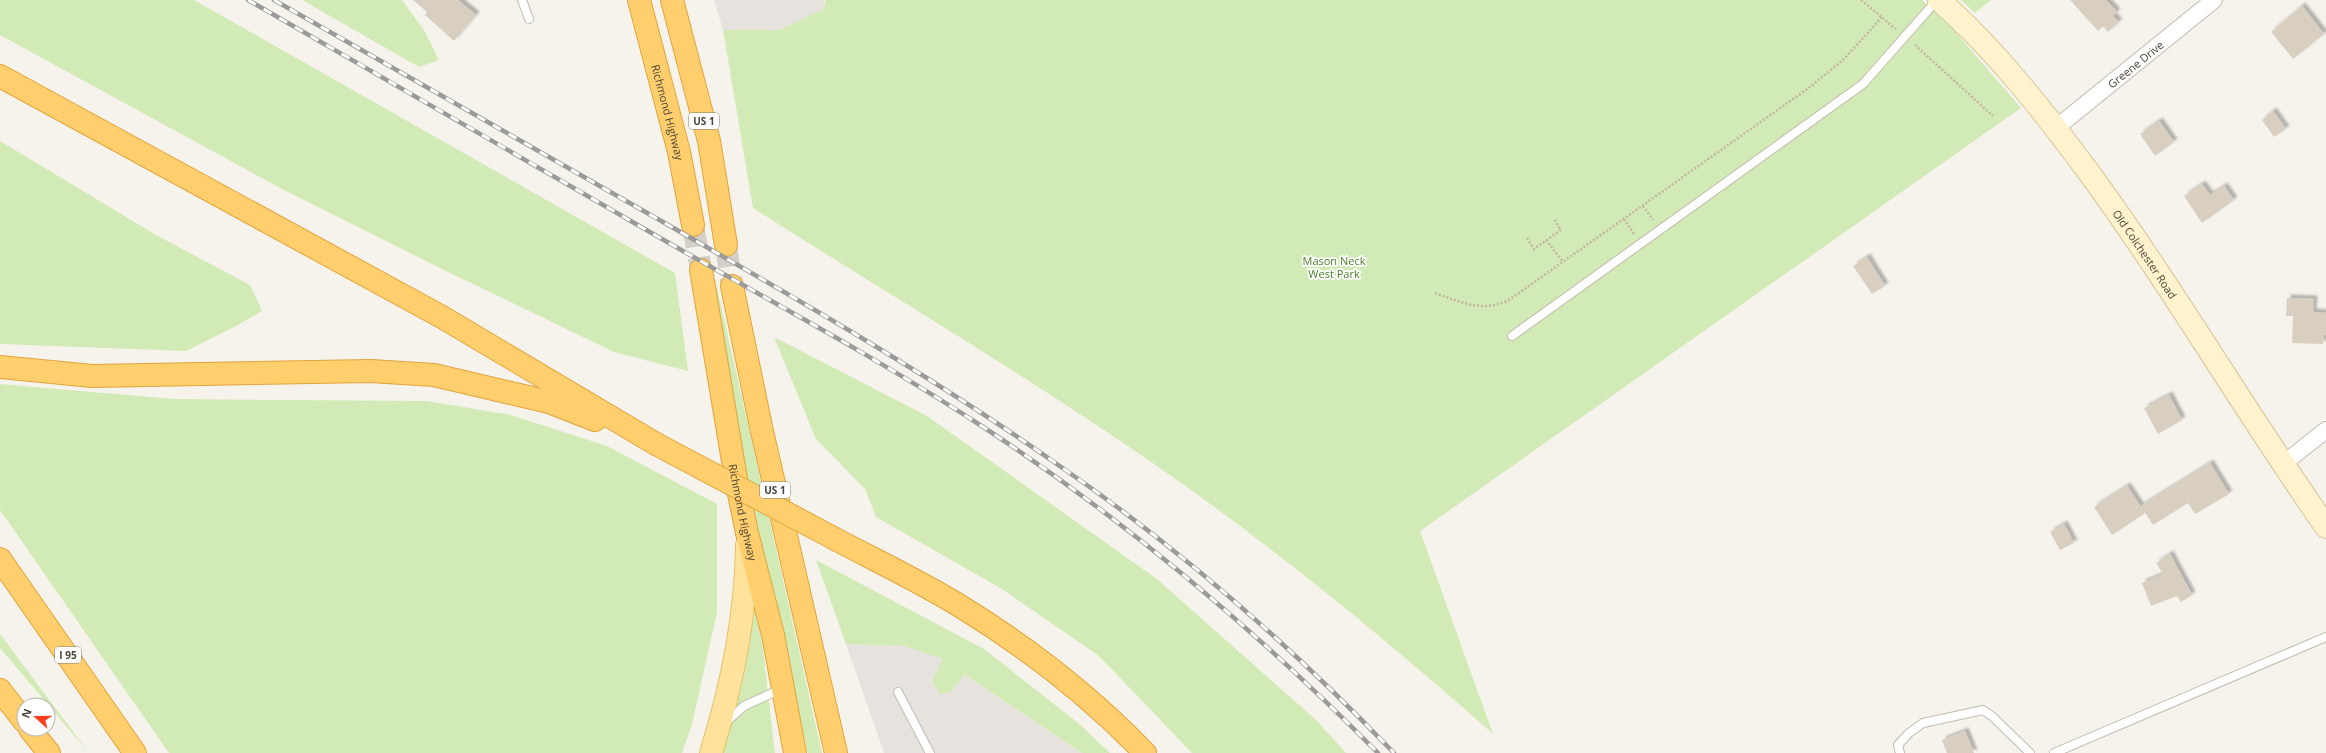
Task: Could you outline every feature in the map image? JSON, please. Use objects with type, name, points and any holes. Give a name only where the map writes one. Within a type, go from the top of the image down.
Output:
[{"type":"highway","name":"Richmond Highway","points":[[639,0],[679,152],[693,225]]},
{"type":"highway","name":"US 1","points":[[672,0],[709,141],[726,245]]},
{"type":"highway","points":[[0,76],[442,317],[656,444],[958,605],[1004,634],[1091,702],[1145,753]]},
{"type":"highway","name":"Richmond Highway","points":[[701,270],[747,534]]},
{"type":"highway","name":"US 1","points":[[732,286],[761,427],[822,692]]},
{"type":"highway","points":[[0,367],[92,376],[371,371],[434,375],[549,402],[656,444]]},
{"type":"highway","points":[[747,534],[773,635],[795,753]]},
{"type":"highway","name":"I 95","points":[[0,559],[135,753]]},
{"type":"highway","points":[[0,690],[16,711]]},
{"type":"highway","points":[[822,692],[836,753]]},
{"type":"highway","points":[[36,737],[49,753]]},
{"type":"main road","name":"Richmond Highway","points":[[710,753],[718,730],[739,633],[746,578],[747,534]]},
{"type":"main road","name":"US 1","points":[[822,692],[845,753]]},
{"type":"street","name":"Old Colchester Road","points":[[1938,0],[1975,33],[2056,128],[2162,276],[2283,464],[2326,527]]},
{"type":"street","name":"Greene Drive","points":[[2056,128],[2214,0]]},
{"type":"street","points":[[2283,464],[2326,430]]},
{"type":"lane","points":[[522,0],[529,19]]},
{"type":"lane","points":[[1512,336],[1863,84],[1938,0]]},
{"type":"lane","points":[[2054,753],[2326,636]]},
{"type":"lane","points":[[718,730],[744,706],[784,688]]},
{"type":"lane","points":[[898,692],[930,753]]},
{"type":"lane","points":[[1900,753],[1898,745],[1909,733],[1923,723],[1983,710],[1993,717],[2030,753]]},
{"type":"path","points":[[1861,0],[1895,28]]},
{"type":"path","points":[[1435,293],[1476,307],[1495,306],[1509,300],[1810,88],[1844,59],[1882,17]]},
{"type":"path","points":[[1912,43],[1993,116]]},
{"type":"path","points":[[1527,238],[1534,248],[1561,230],[1554,219]]},
{"type":"path","points":[[1546,240],[1563,262]]},
{"type":"shaded area","points":[[714,0],[824,0],[824,9],[779,30],[723,30]]},
{"type":"shaded area","points":[[846,644],[904,646],[944,659],[932,681],[951,691],[964,674],[1082,753],[884,753]]},
{"type":"green space","points":[[0,0],[194,0],[675,273],[688,371],[614,352],[442,269],[282,189],[0,35]]},
{"type":"green space","points":[[302,0],[402,0],[424,30],[439,60],[419,67]]},
{"type":"green space","name":"Mason Neck West Park","points":[[825,0],[1922,0],[1952,28],[2021,108],[1420,531],[1493,734],[1419,670],[1305,576],[1187,487],[1134,450],[1026,379],[753,208],[723,30],[779,30],[824,9]]},
{"type":"green space","points":[[1961,0],[1991,0],[1975,13]]},
{"type":"green space","points":[[0,141],[156,235],[250,285],[262,311],[186,351],[0,344]]},
{"type":"green space","points":[[710,276],[715,279],[822,753],[808,753],[741,454]]},
{"type":"green space","points":[[774,337],[927,416],[1157,579],[1316,720],[1346,753],[1192,753],[1099,656],[1002,589],[876,517],[865,489],[816,439]]},
{"type":"green space","points":[[0,384],[173,399],[427,401],[511,415],[607,446],[717,504],[717,612],[692,724],[682,753],[169,753],[0,510]]},
{"type":"green space","points":[[816,560],[984,649],[1078,723],[1110,753],[1082,753],[964,674],[951,692],[940,694],[932,681],[943,659],[904,646],[846,644]]},
{"type":"green space","points":[[753,598],[763,650],[775,753],[720,753]]},
{"type":"green space","points":[[0,634],[47,697],[42,697],[0,648]]},
{"type":"green space","points":[[56,709],[89,753],[56,714]]},
{"type":"building","points":[[413,0],[458,0],[476,15],[454,41],[425,15],[427,12]]},
{"type":"building","points":[[2070,0],[2106,0],[2117,12],[2113,16],[2119,22],[2108,32],[2103,26],[2098,31]]},
{"type":"building","points":[[2302,6],[2324,34],[2293,59],[2271,32]]},
{"type":"building","points":[[2273,111],[2286,129],[2274,137],[2262,120]]},
{"type":"building","points":[[2159,121],[2174,142],[2155,156],[2140,134]]},
{"type":"building","points":[[2202,184],[2210,195],[2224,186],[2234,200],[2202,223],[2184,196]]},
{"type":"building","points":[[1867,257],[1885,286],[1872,294],[1853,266]]},
{"type":"building","points":[[2287,298],[2314,299],[2313,312],[2326,313],[2326,335],[2324,335],[2323,344],[2292,343],[2293,316],[2286,316]]},
{"type":"building","points":[[2169,395],[2182,420],[2158,434],[2144,408]]},
{"type":"building","points":[[2210,463],[2229,494],[2195,514],[2188,503],[2153,525],[2141,506]]},
{"type":"building","points":[[2127,486],[2145,513],[2112,535],[2094,507]]},
{"type":"building","points":[[2064,524],[2074,543],[2060,550],[2050,532]]},
{"type":"building","points":[[2170,554],[2192,595],[2181,602],[2177,596],[2151,606],[2142,583],[2163,574],[2156,563]]},
{"type":"building","points":[[1965,731],[1974,753],[1947,753],[1942,740]]},
{"type":"tunnel","points":[[693,225],[701,270]]},
{"type":"tunnel","points":[[726,245],[732,286]]},
{"type":"railway","points":[[248,0],[863,353],[977,423],[1084,497],[1186,577],[1236,619],[1332,707],[1378,753]]},
{"type":"railway","points":[[274,0],[820,313],[919,373],[1016,436],[1108,500],[1194,567],[1317,676],[1394,753]]}]
